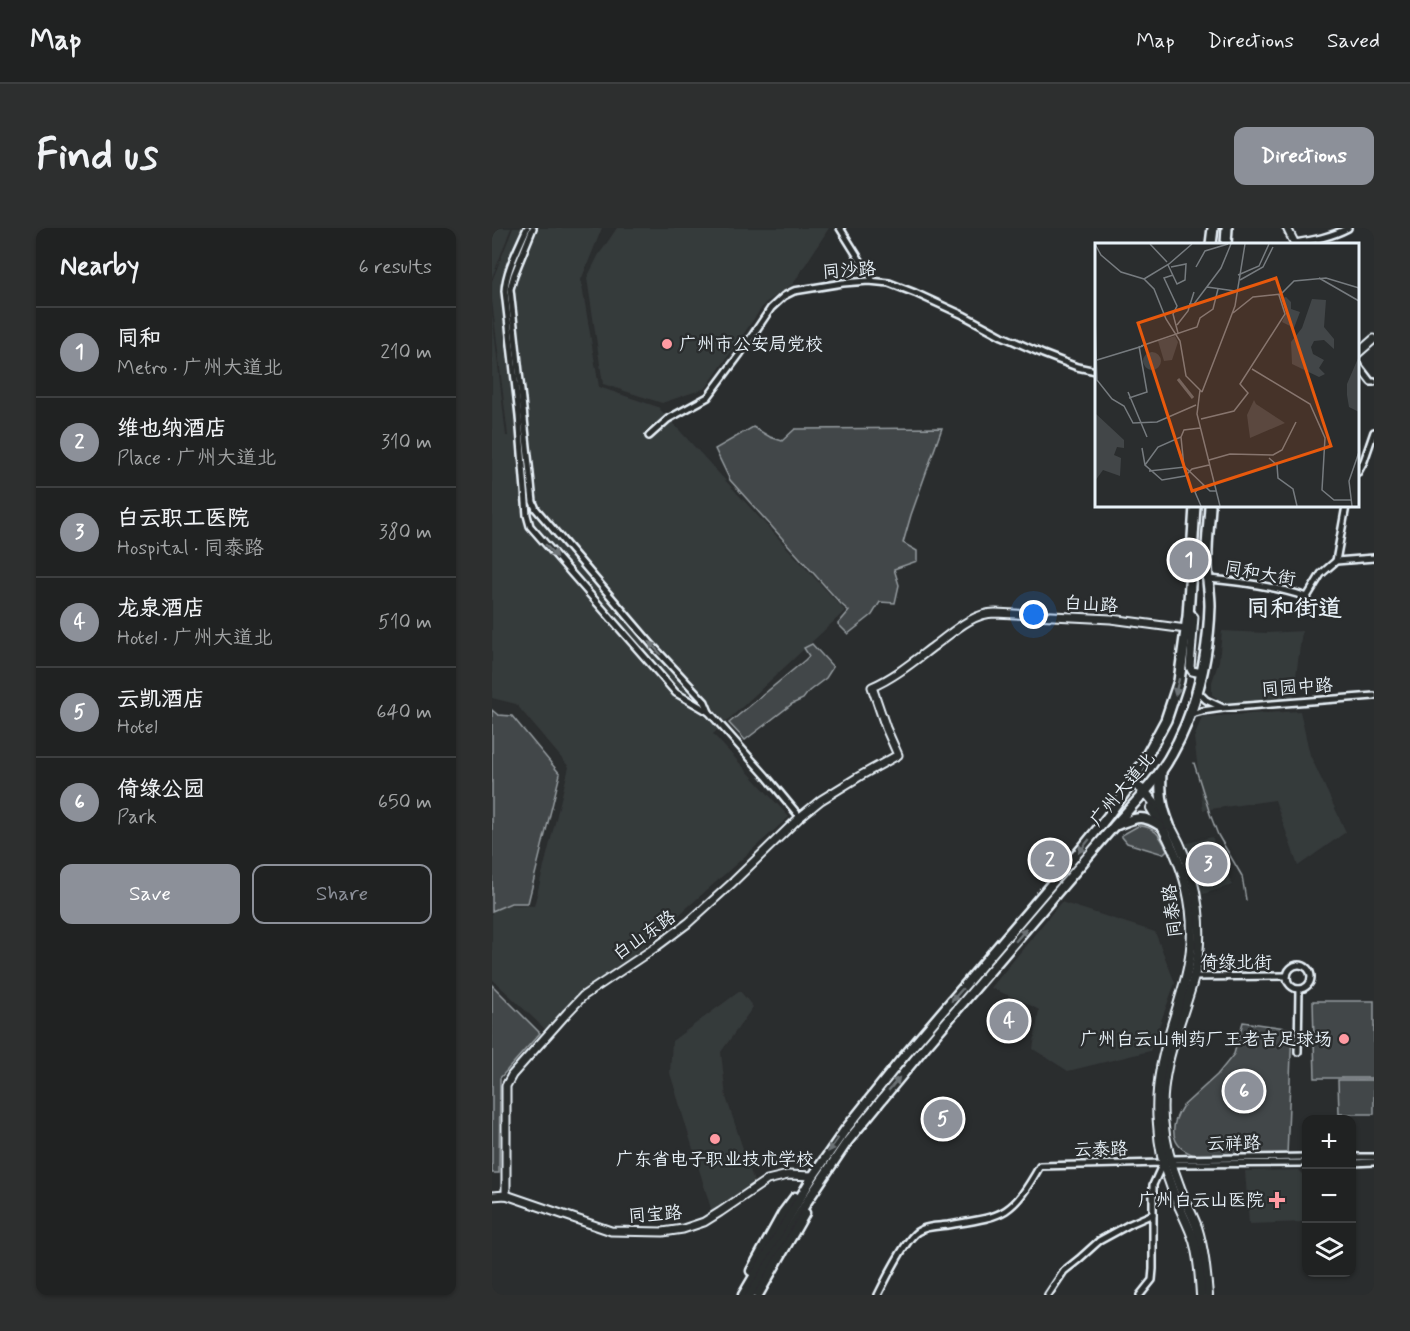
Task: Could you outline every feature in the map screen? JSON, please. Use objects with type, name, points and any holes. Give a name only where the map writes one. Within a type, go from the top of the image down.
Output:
[{"type":"highway","points":[[1211,243],[1213,228]]},
{"type":"highway","points":[[1226,243],[1227,228]]},
{"type":"highway","name":"广州大道北","points":[[1131,783],[1157,739],[1173,702],[1182,668],[1195,507]]},
{"type":"highway","name":"广州大道北","points":[[1143,793],[1161,772],[1175,748],[1189,715],[1202,673],[1209,619],[1207,558],[1210,507]]},
{"type":"highway","points":[[1161,772],[1160,796],[1165,825]]},
{"type":"main road","name":"同泰路","points":[[1131,783],[1143,793],[1179,843],[1191,872],[1197,901],[1198,947],[1190,977],[1165,1047],[1159,1073],[1157,1121],[1169,1162],[1198,1232],[1208,1295]]},
{"type":"main road","name":"广州大道北","points":[[1068,872],[1131,783]]},
{"type":"main road","name":"广州大道北","points":[[816,1178],[840,1137],[893,1070],[1068,872],[1143,793]]},
{"type":"main road","points":[[1114,826],[1140,817],[1165,825]]},
{"type":"main road","name":"同泰路","points":[[1169,1162],[1171,1188],[1193,1240],[1201,1295]]},
{"type":"main road","points":[[743,1295],[816,1178]]},
{"type":"main road","points":[[737,1295],[783,1212],[801,1189],[816,1178]]},
{"type":"main road","points":[[758,1295],[814,1196],[816,1178]]},
{"type":"main road","points":[[750,1295],[804,1198]]},
{"type":"street","points":[[527,228],[510,269],[505,291],[530,526],[676,693],[709,712],[800,817]]},
{"type":"street","points":[[533,228],[510,288],[533,501],[536,509],[652,645],[705,702],[709,712]]},
{"type":"street","points":[[840,228],[873,281]]},
{"type":"street","points":[[1287,228],[1294,243]]},
{"type":"street","points":[[1301,243],[1323,239],[1348,228]]},
{"type":"street","name":"同沙路","points":[[650,436],[668,419],[708,397],[771,308],[784,296],[794,291],[843,283],[873,281],[890,283],[1033,350],[1068,364],[1095,371]]},
{"type":"street","points":[[1359,351],[1374,339]]},
{"type":"street","points":[[1359,366],[1371,382],[1374,382]]},
{"type":"street","points":[[1359,470],[1374,432]]},
{"type":"street","points":[[1346,507],[1336,561],[1374,558]]},
{"type":"street","name":"同和大街","points":[[1208,579],[1254,583],[1307,597],[1321,574],[1336,561]]},
{"type":"street","points":[[1188,611],[1194,617],[1190,667],[1192,671],[1202,673]]},
{"type":"street","name":"白山路","points":[[898,755],[872,687],[896,674],[966,623],[984,614],[1111,619],[1186,629]]},
{"type":"street","points":[[1197,691],[1206,700],[1223,708]]},
{"type":"street","name":"同园中路","points":[[1189,715],[1223,708],[1374,696]]},
{"type":"street","name":"白山东路","points":[[506,1195],[506,1086],[512,1076],[567,1013],[583,996],[656,948],[687,923],[821,800],[898,755]]},
{"type":"street","points":[[1300,965],[1307,968],[1311,975],[1304,988],[1299,988],[1289,984],[1287,976],[1292,966],[1300,965]]},
{"type":"street","name":"倚绿北街","points":[[1190,977],[1287,976]]},
{"type":"street","points":[[1298,1052],[1299,988]]},
{"type":"street","name":"云祥路","points":[[1169,1162],[1302,1157]]},
{"type":"street","points":[[1356,1157],[1374,1157]]},
{"type":"street","points":[[1140,1295],[1152,1280],[1154,1269],[1153,1185],[1169,1162]]},
{"type":"street","name":"云祥路","points":[[1169,1162],[1302,1163]]},
{"type":"street","name":"云泰路","points":[[878,1295],[907,1243],[917,1232],[1002,1213],[1020,1198],[1040,1166],[1169,1162]]},
{"type":"street","points":[[1356,1163],[1374,1162]]},
{"type":"street","name":"同宝路","points":[[492,1196],[506,1195],[611,1231],[663,1232],[683,1229],[704,1222],[766,1180],[788,1175],[816,1178]]},
{"type":"street","points":[[1048,1295],[1064,1270],[1099,1241],[1153,1214]]},
{"type":"shaded area","points":[[492,228],[511,228],[492,278]]},
{"type":"shaded area","points":[[513,228],[602,228],[581,280],[599,387],[658,407],[845,611],[713,734],[789,817],[634,955],[578,995],[546,1030],[492,979],[492,908],[497,904],[534,906],[569,767],[516,704],[492,698],[492,313],[506,436],[508,436],[492,300],[492,281]]},
{"type":"shaded area","name":"广州市公安局党校","points":[[617,228],[829,228],[793,284],[765,303],[706,388],[662,403],[603,384],[587,278],[598,256]]},
{"type":"shaded area","points":[[753,427],[782,441],[795,429],[942,428],[903,543],[917,551],[917,561],[894,569],[899,585],[895,603],[880,602],[872,615],[848,634],[838,624],[849,611],[730,480],[715,449]]},
{"type":"shaded area","points":[[1222,631],[1266,633],[1302,631],[1293,699],[1228,705],[1212,695],[1212,682],[1219,661]]},
{"type":"shaded area","points":[[812,644],[833,667],[826,678],[809,691],[803,699],[792,704],[745,740],[729,723],[805,660],[809,656],[804,648]]},
{"type":"shaded area","points":[[492,710],[498,715],[512,716],[560,774],[528,903],[511,903],[492,911]]},
{"type":"shaded area","points":[[1300,711],[1310,755],[1346,832],[1298,866],[1275,800],[1203,810],[1194,738],[1202,717]]},
{"type":"shaded area","points":[[1138,826],[1153,830],[1167,850],[1163,854],[1127,843],[1122,835]]},
{"type":"shaded area","points":[[1212,837],[1232,885],[1203,894],[1184,844]]},
{"type":"shaded area","points":[[1061,902],[1155,932],[1175,983],[1150,1051],[1068,1071],[1033,1049],[1039,1010],[991,988]]},
{"type":"shaded area","points":[[492,985],[540,1033],[500,1078],[499,1173],[492,1173]]},
{"type":"shaded area","name":"广东省电子职业技术学校","points":[[740,991],[753,1007],[721,1052],[726,1097],[754,1182],[712,1212],[670,1073],[672,1041]]},
{"type":"shaded area","name":"广州白云山制药厂王老吉足球场","points":[[1313,1001],[1374,1001],[1374,1078],[1315,1078]]},
{"type":"shaded area","points":[[1243,1022],[1292,1029],[1287,1156],[1198,1156],[1189,1153],[1177,1143],[1175,1137],[1174,1130],[1178,1115],[1182,1107],[1217,1075],[1234,1054]]},
{"type":"shaded area","points":[[1338,1080],[1374,1080],[1374,1114],[1339,1114]]},
{"type":"shaded area","name":"广州白云山医院","points":[[1299,1170],[1302,1173],[1302,1222],[1249,1224],[1245,1171]]},
{"type":"waterway","points":[[1194,763],[1218,835],[1242,876],[1246,900]]},
{"type":"place","name":"广州市公安局党校","points":[[667,344]]},
{"type":"place","name":"同和","points":[[1189,560]]},
{"type":"place","name":"维也纳酒店","points":[[1050,860]]},
{"type":"place","name":"白云职工医院","points":[[1208,864]]},
{"type":"place","name":"龙泉酒店","points":[[1009,1021]]},
{"type":"place","name":"广州白云山制药厂王老吉足球场","points":[[1344,1039]]},
{"type":"place","name":"倚绿公园","points":[[1244,1091]]},
{"type":"place","name":"云凯酒店","points":[[943,1119]]},
{"type":"place","name":"广东省电子职业技术学校","points":[[715,1139]]},
{"type":"place","name":"广州白云山医院","points":[[1277,1200]]},
{"type":"district","name":"同和街道","points":[[1294,608]]}]
